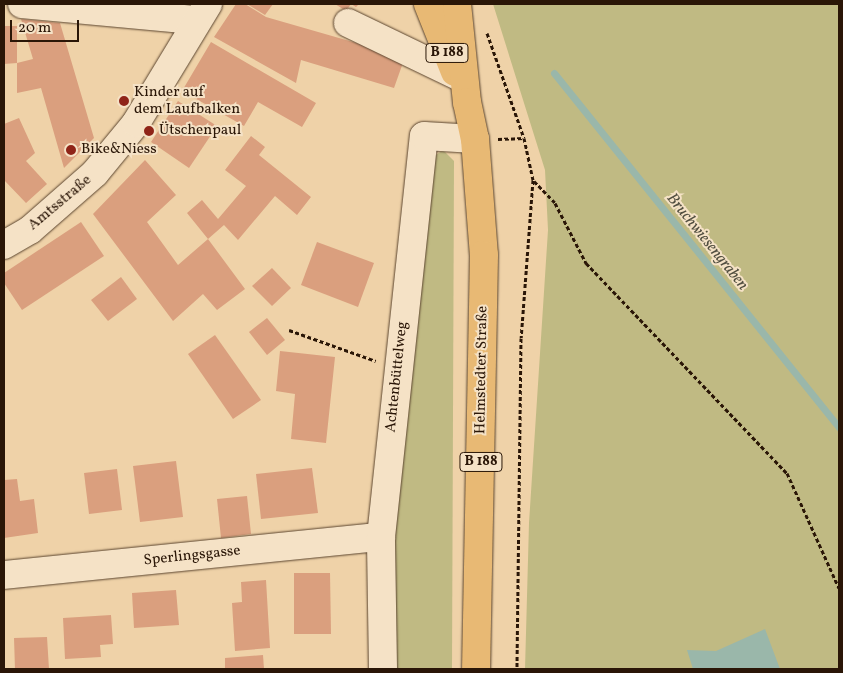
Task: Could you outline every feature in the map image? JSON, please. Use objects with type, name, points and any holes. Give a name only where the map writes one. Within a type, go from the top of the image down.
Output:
[{"type":"main road","name":"Helmstedter Straße","points":[[428,4],[467,102]]},
{"type":"main road","name":"Helmstedter Straße","points":[[457,4],[467,102],[475,139],[484,255],[476,669]]},
{"type":"street","points":[[22,4],[202,12]]},
{"type":"street","name":"Amtsstraße","points":[[4,245],[30,230],[95,174],[136,123],[202,12]]},
{"type":"street","points":[[348,23],[456,75]]},
{"type":"street","name":"Achtenbüttelweg","points":[[383,669],[381,537],[424,136],[475,139]]},
{"type":"street","name":"Sperlingsgasse","points":[[4,575],[381,537]]},
{"type":"path","points":[[484,23],[524,138],[533,180],[521,338],[517,669]]},
{"type":"path","points":[[533,180],[555,203],[586,263],[787,473],[839,588]]},
{"type":"path","points":[[289,330],[398,368]]},
{"type":"shaded area","points":[[493,4],[839,4],[839,669],[525,669],[529,523],[548,230],[545,170]]},
{"type":"shaded area","points":[[443,150],[454,161],[452,669],[392,669],[389,527],[426,162]]},
{"type":"shaded area","points":[[765,629],[780,669],[693,669],[687,650],[716,651]]},
{"type":"building","points":[[236,4],[245,4],[266,17],[405,57],[394,88],[301,60],[296,83],[214,37]]},
{"type":"building","points":[[247,4],[273,4],[265,15]]},
{"type":"building","points":[[335,4],[351,4],[346,11]]},
{"type":"building","points":[[21,19],[60,23],[94,138],[64,168],[41,88],[17,93],[17,63],[33,59]]},
{"type":"building","points":[[4,26],[17,26],[17,63],[4,64]]},
{"type":"building","points":[[211,42],[316,103],[302,127],[258,102],[244,126],[182,91]]},
{"type":"building","points":[[178,101],[217,126],[189,168],[151,142]]},
{"type":"building","points":[[19,118],[35,153],[26,161],[47,184],[26,203],[4,180],[4,124]]},
{"type":"building","points":[[251,136],[265,147],[259,155],[311,197],[297,215],[275,196],[238,240],[224,225],[208,239],[187,213],[202,200],[218,219],[246,186],[225,170]]},
{"type":"building","points":[[145,160],[176,195],[147,222],[178,265],[208,239],[245,289],[217,310],[203,294],[173,321],[93,214]]},
{"type":"building","points":[[81,222],[104,256],[22,310],[4,283],[4,273]]},
{"type":"building","points":[[317,242],[374,263],[358,307],[301,285]]},
{"type":"building","points":[[272,268],[291,288],[272,306],[252,286]]},
{"type":"building","points":[[121,277],[137,299],[108,321],[91,300]]},
{"type":"building","points":[[267,318],[285,340],[267,355],[249,332]]},
{"type":"building","points":[[215,335],[261,400],[233,419],[188,354]]},
{"type":"building","points":[[280,351],[335,357],[326,443],[291,439],[295,394],[276,391]]},
{"type":"building","points":[[176,461],[183,517],[140,522],[133,466]]},
{"type":"building","points":[[312,468],[318,513],[261,519],[256,474]]},
{"type":"building","points":[[117,469],[122,510],[89,514],[84,473]]},
{"type":"building","points":[[17,479],[20,501],[34,499],[38,533],[4,538],[4,480]]},
{"type":"building","points":[[247,496],[251,534],[221,538],[217,499]]},
{"type":"building","points":[[294,573],[330,573],[331,634],[294,634]]},
{"type":"building","points":[[266,580],[270,648],[235,651],[232,603],[242,602],[241,582]]},
{"type":"building","points":[[176,590],[179,625],[134,628],[132,593]]},
{"type":"building","points":[[111,615],[113,644],[100,645],[101,657],[65,659],[63,618]]},
{"type":"building","points":[[47,637],[49,669],[15,669],[14,638]]},
{"type":"building","points":[[263,655],[264,669],[225,669],[225,658]]},
{"type":"waterway","name":"Bruchwiesengraben","points":[[554,73],[839,428]]},
{"type":"place","name":"Kinder auf dem Laufbalken","points":[[124,101]]},
{"type":"place","name":"Ütschenpaul","points":[[149,131]]},
{"type":"place","name":"Bike&Niess","points":[[71,150]]}]
